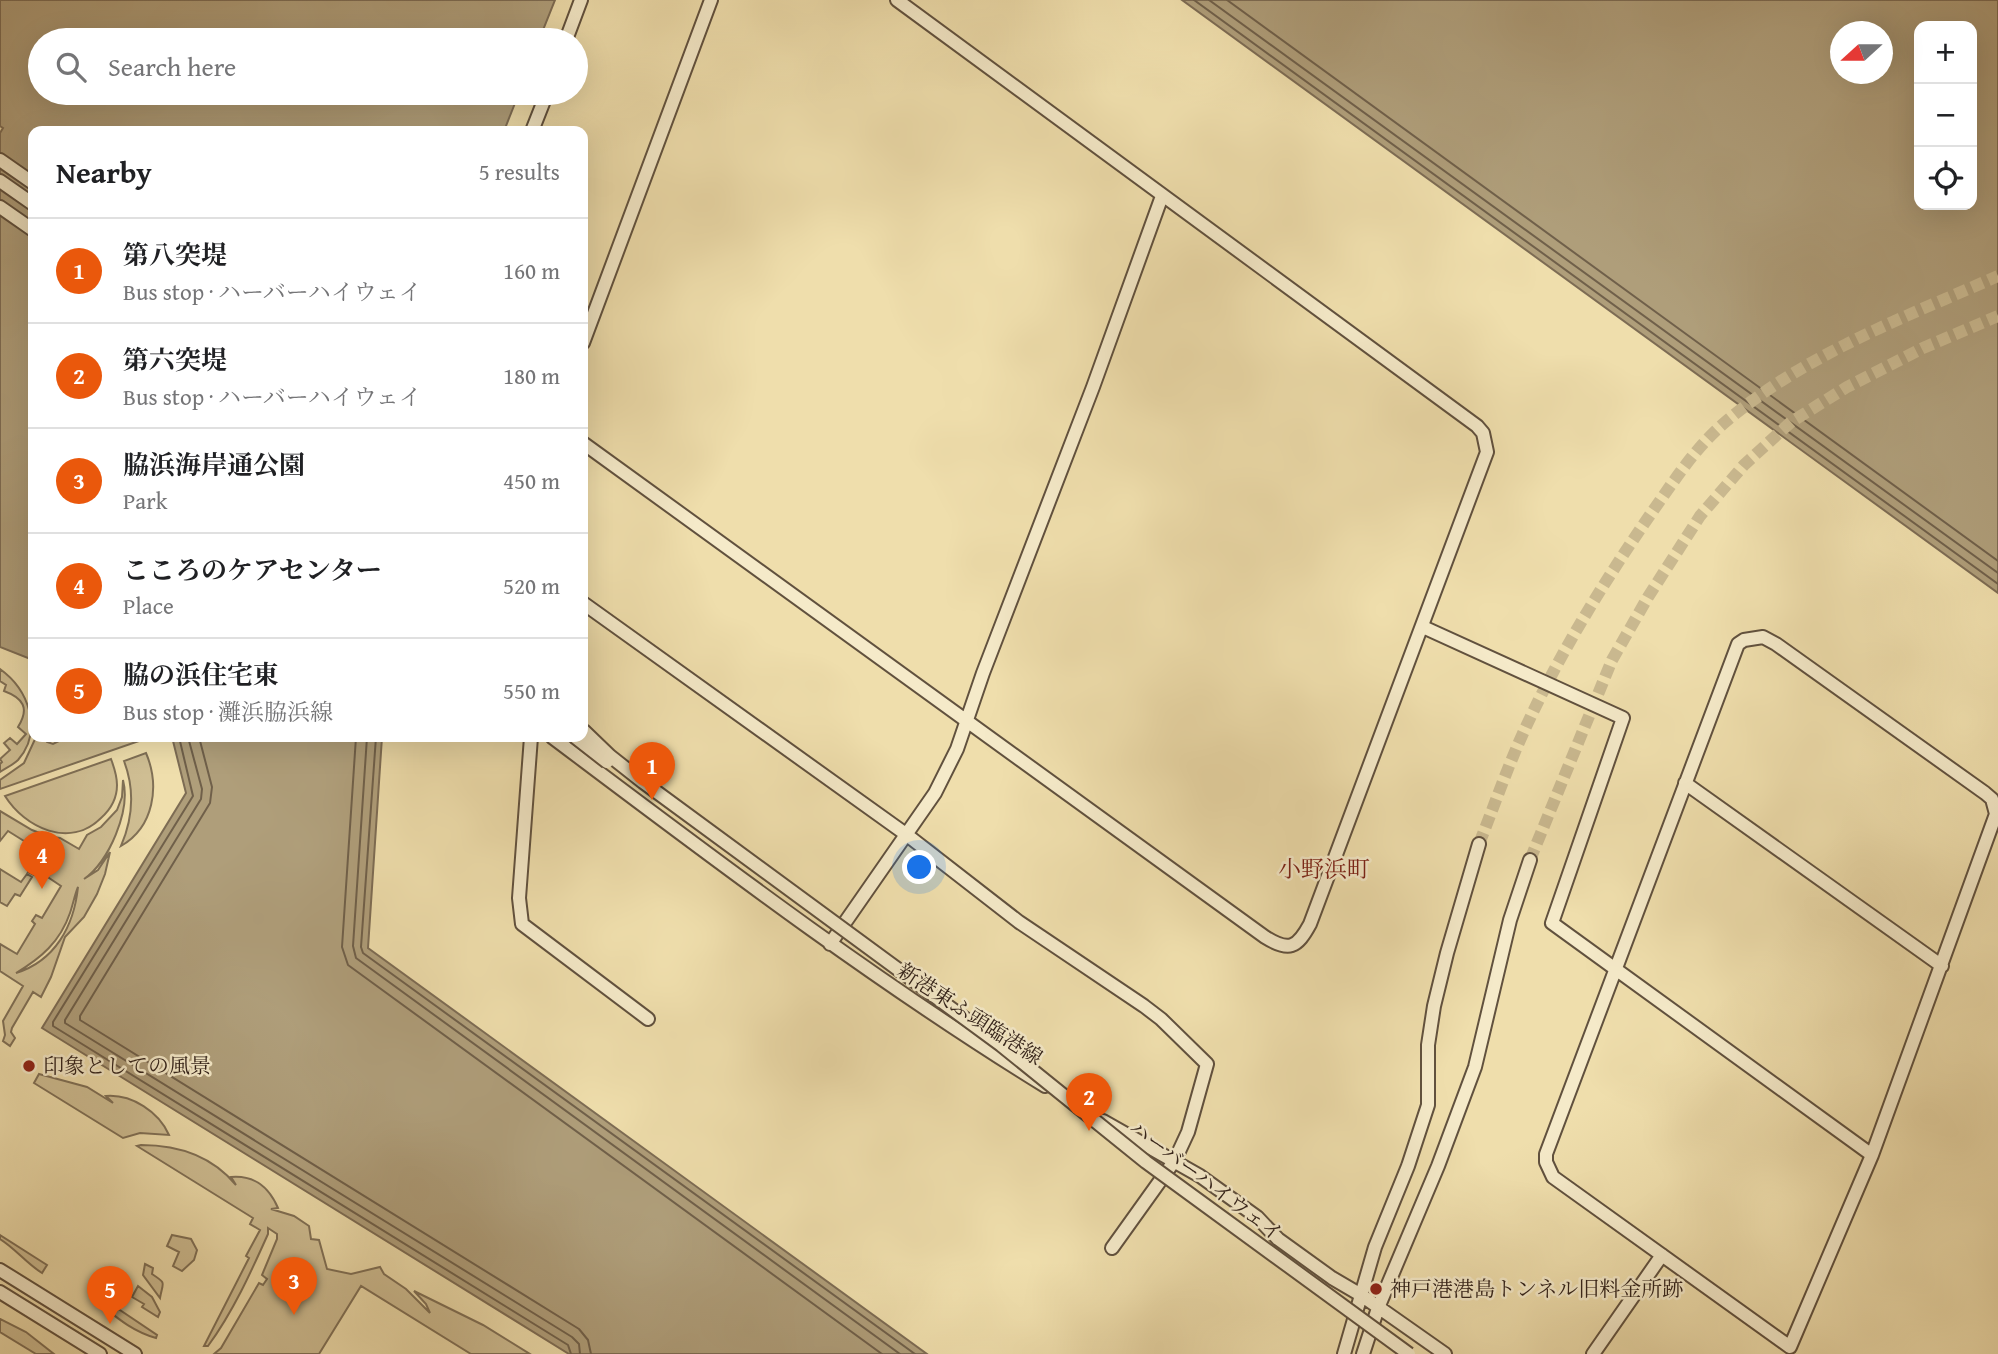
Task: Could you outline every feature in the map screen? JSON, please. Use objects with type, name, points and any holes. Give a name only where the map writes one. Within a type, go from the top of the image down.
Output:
[{"type":"street","points":[[570,28],[581,0]]},
{"type":"street","points":[[588,330],[711,0]]},
{"type":"street","points":[[588,447],[1265,937],[1287,947],[1302,938],[1310,924],[1487,452],[1483,433],[897,0]]},
{"type":"street","points":[[534,126],[542,105]]},
{"type":"street","points":[[0,160],[28,180]]},
{"type":"street","points":[[0,181],[28,201]]},
{"type":"street","points":[[830,944],[935,793],[957,748],[1162,196]]},
{"type":"street","points":[[0,207],[28,227]]},
{"type":"street","points":[[588,607],[907,835],[1019,922],[1161,1019],[1207,1063],[1188,1132],[1175,1160],[1112,1248]]},
{"type":"street","points":[[1423,627],[1623,718],[1552,923],[1872,1155]]},
{"type":"street","points":[[1763,637],[1776,644],[1992,799],[1995,819],[1872,1155],[1795,1350],[1553,1177],[1546,1162],[1546,1154],[1615,968],[1738,644],[1744,640],[1763,637]]},
{"type":"street","name":"ハーバーハイウェイ","points":[[588,735],[635,775],[1001,1045],[1146,1162],[1409,1354]]},
{"type":"street","points":[[531,742],[519,898],[522,924],[648,1019]]},
{"type":"street","name":"新港東ふ頭臨港線","points":[[559,742],[830,944],[996,1055],[1122,1133],[1175,1160],[1257,1217],[1278,1239],[1332,1278],[1362,1295],[1446,1354]]},
{"type":"street","name":"ハーバーハイウェイ","points":[[582,742],[1002,1052],[1139,1166],[1398,1354]]},
{"type":"street","points":[[1685,783],[1942,966]]},
{"type":"street","points":[[1344,1354],[1375,1247],[1408,1166],[1428,1105],[1428,1045],[1434,1006],[1479,844]]},
{"type":"street","points":[[1363,1354],[1378,1308],[1438,1166],[1475,1067],[1510,920],[1530,860]]},
{"type":"street","points":[[1593,1354],[1662,1255]]},
{"type":"street","points":[[0,1270],[135,1354]]},
{"type":"street","points":[[0,1292],[100,1354]]},
{"type":"shaded area","points":[[0,669],[10,677],[25,699],[28,708],[28,742],[18,760],[0,772],[0,759],[10,750],[4,743],[10,738],[17,744],[26,734],[18,727],[24,714],[23,704],[4,691],[6,685],[0,681]]},
{"type":"shaded area","points":[[34,742],[136,742],[0,789],[0,780],[24,763]]},
{"type":"shaded area","points":[[146,753],[153,779],[151,805],[141,828],[121,846],[131,804],[130,783],[124,761]]},
{"type":"shaded area","points":[[111,759],[116,775],[116,795],[101,818],[76,832],[49,831],[36,825],[24,817],[5,796]]},
{"type":"shaded area","points":[[123,780],[124,806],[116,834],[102,861],[84,879],[98,870],[110,852],[97,894],[84,917],[65,937],[41,997],[33,992],[12,1028],[11,1032],[15,1038],[10,1046],[3,1041],[3,1021],[23,986],[0,971],[0,944],[17,954],[35,924],[32,921],[36,915],[42,918],[61,886],[37,870],[34,875],[28,872],[40,851],[8,831],[0,841],[0,811],[32,830],[60,838],[79,849],[87,835],[101,827],[117,810],[122,797]],"holes":[[[78,887],[67,928],[52,951],[42,960],[16,973],[34,961],[55,941],[66,923]]]},
{"type":"shaded area","points":[[0,869],[21,882],[27,874],[32,877],[20,896],[15,894],[7,906],[0,902]]},
{"type":"shaded area","points":[[39,1074],[87,1087],[113,1103],[106,1096],[135,1101],[159,1119],[169,1135],[140,1133],[123,1138],[34,1083]]},
{"type":"shaded area","points":[[137,1146],[168,1147],[193,1154],[216,1167],[236,1185],[231,1177],[254,1180],[266,1188],[278,1208],[271,1209],[294,1216],[309,1226],[311,1239],[319,1240],[327,1269],[351,1274],[380,1267],[384,1274],[406,1289],[430,1313],[414,1291],[483,1325],[530,1354],[471,1354],[361,1286],[319,1354],[214,1354],[221,1348],[259,1283],[263,1285],[267,1279],[262,1275],[277,1234],[268,1228],[268,1234],[233,1306],[208,1346],[204,1346],[249,1258],[246,1256],[260,1230],[250,1224],[253,1218]]},
{"type":"shaded area","points":[[0,1235],[47,1265],[42,1273],[0,1239]]},
{"type":"shaded area","points":[[172,1235],[191,1239],[197,1250],[194,1260],[182,1271],[173,1266],[179,1252],[167,1246]]},
{"type":"shaded area","points":[[145,1264],[153,1268],[152,1274],[163,1283],[160,1298],[143,1275]]},
{"type":"shaded area","points":[[138,1286],[152,1297],[160,1312],[158,1317],[132,1297]]},
{"type":"shaded area","points":[[99,1296],[157,1335],[156,1338],[131,1327],[117,1317],[96,1301]]},
{"type":"shaded area","points":[[0,1319],[26,1332],[54,1354],[36,1354],[0,1332]]},
{"type":"water","points":[[0,0],[555,0],[544,28],[28,28],[28,105],[514,105],[506,126],[28,126],[28,658],[0,647],[0,133],[3,128],[0,126]]},
{"type":"water","points":[[1182,0],[1998,0],[1998,593]]},
{"type":"water","points":[[173,742],[382,742],[368,948],[927,1354],[569,1354],[42,1028],[186,793]]},
{"type":"tunnel","points":[[1479,844],[1520,740],[1564,653],[1632,542],[1702,444],[1754,400],[1820,358],[1890,323],[1998,276]]},
{"type":"tunnel","points":[[1530,860],[1612,660],[1648,597],[1700,516],[1744,465],[1791,422],[1847,387],[1923,348],[1998,316]]},
{"type":"place","name":"第八突堤","points":[[652,800]]},
{"type":"place","name":"こころのケアセンター","points":[[42,889]]},
{"type":"place","name":"印象としての風景","points":[[29,1066]]},
{"type":"place","name":"第六突堤","points":[[1089,1131]]},
{"type":"place","name":"神戸港港島トンネル旧料金所跡","points":[[1376,1289]]},
{"type":"place","name":"脇浜海岸通公園","points":[[294,1315]]},
{"type":"place","name":"脇の浜住宅東","points":[[110,1324]]},
{"type":"district","name":"小野浜町","points":[[1324,869]]}]
